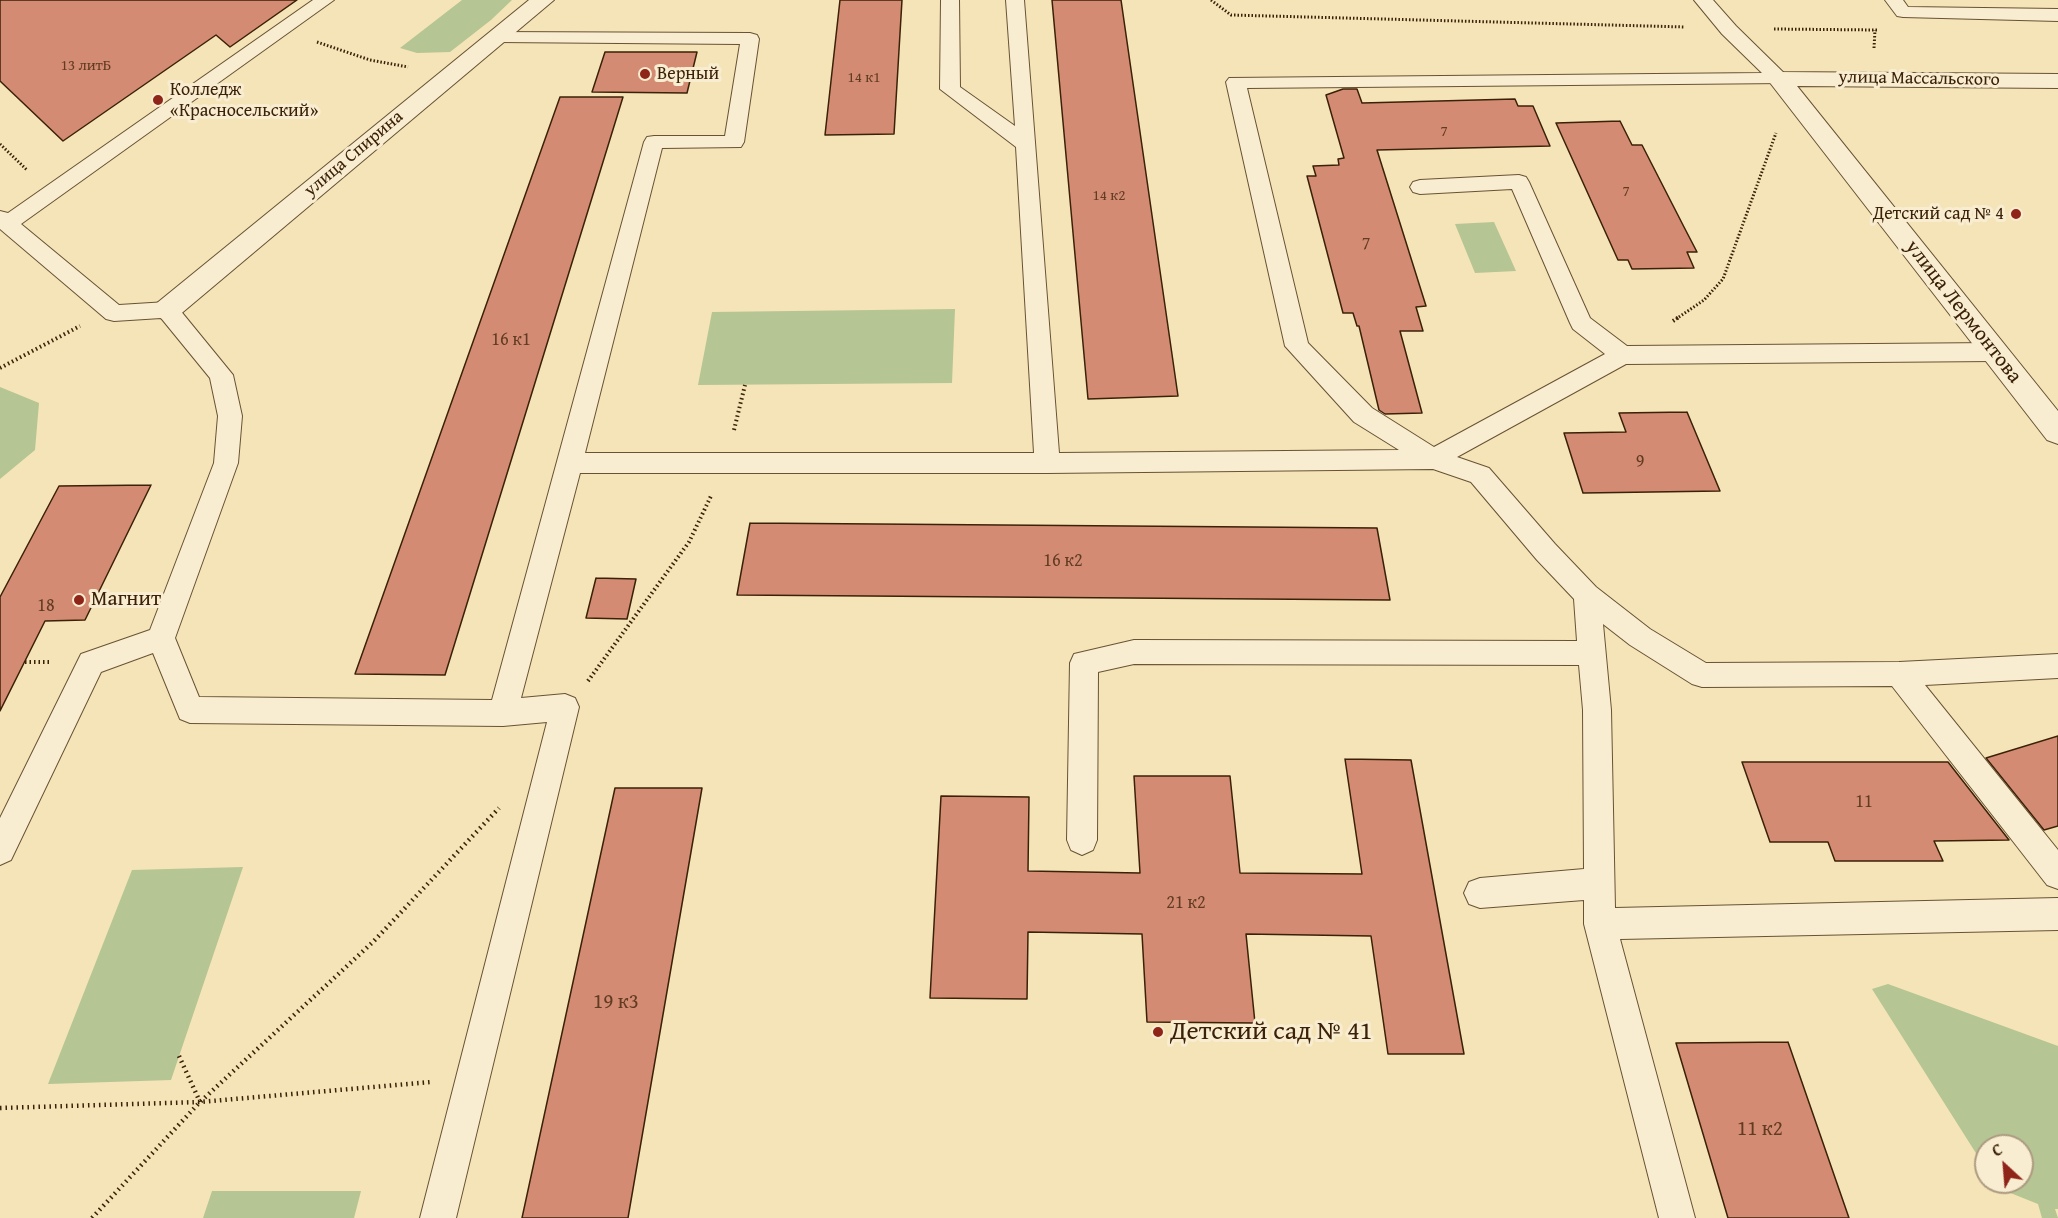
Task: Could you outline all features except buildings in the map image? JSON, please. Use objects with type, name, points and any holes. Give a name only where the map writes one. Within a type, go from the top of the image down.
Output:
[{"type":"street","name":"улица Спирина","points":[[167,310],[543,0]]},
{"type":"street","name":"улица Массальского","points":[[1779,79],[2058,81]]},
{"type":"street","name":"улица Лермонтова","points":[[1779,79],[2058,432]]},
{"type":"lane","points":[[325,0],[4,221],[114,313],[167,310],[221,375],[230,416],[226,463],[161,638],[190,710],[503,713],[566,707],[438,1218]]},
{"type":"lane","points":[[950,0],[950,89],[1026,144]]},
{"type":"lane","points":[[1015,0],[1047,464]]},
{"type":"lane","points":[[1703,0],[1729,30],[1779,79]]},
{"type":"lane","points":[[1898,6],[2058,15]]},
{"type":"lane","points":[[499,36],[750,39],[734,142],[654,142],[503,713]]},
{"type":"lane","points":[[1779,79],[1236,82],[1297,346],[1363,415],[1432,459],[1480,475],[1546,552],[1587,595],[1640,637],[1702,675],[1899,674],[2058,666]]},
{"type":"lane","points":[[1419,187],[1519,182],[1581,323],[1622,355]]},
{"type":"lane","points":[[570,463],[1047,464],[1432,459],[1622,355],[1994,352]]},
{"type":"lane","points":[[1587,595],[1597,710],[1600,924],[1677,1218]]},
{"type":"lane","points":[[0,850],[91,663],[161,638]]},
{"type":"lane","points":[[1082,840],[1084,663],[1134,652],[1592,653]]},
{"type":"lane","points":[[1899,674],[2058,874]]},
{"type":"lane","points":[[1480,893],[1599,883]]},
{"type":"lane","points":[[1600,924],[2058,914]]},
{"type":"path","points":[[1211,0],[1231,15],[1729,30],[1899,31],[1898,6]]},
{"type":"path","points":[[282,30],[370,60]]},
{"type":"path","points":[[1622,355],[1704,300],[1723,279],[1776,133]]},
{"type":"path","points":[[0,368],[83,325],[114,313]]},
{"type":"path","points":[[733,435],[744,384]]},
{"type":"path","points":[[587,682],[689,542],[713,491]]},
{"type":"path","points":[[92,1218],[200,1102],[373,942],[492,817],[506,798]]},
{"type":"path","points":[[179,1056],[200,1102]]},
{"type":"path","points":[[0,1108],[200,1102],[473,1078]]},
{"type":"green space","points":[[462,0],[512,0],[491,20],[450,52],[417,53],[400,48]]},
{"type":"green space","points":[[1494,222],[1516,271],[1475,273],[1455,224]]},
{"type":"green space","points":[[955,309],[952,383],[698,385],[712,312]]},
{"type":"green space","points":[[0,387],[39,403],[35,450],[0,479]]},
{"type":"green space","points":[[243,867],[171,1080],[48,1084],[132,870]]},
{"type":"green space","points":[[1888,984],[2058,1046],[2058,1209],[2055,1209],[2058,1218],[2042,1218],[2038,1204],[2013,1194],[2034,1194],[2034,1134],[1974,1134],[1974,1150],[1872,989]]},
{"type":"green space","points":[[212,1191],[361,1191],[354,1218],[203,1218]]},
{"type":"place","name":"Верный","points":[[645,74]]},
{"type":"place","name":"Колледж «Красносельский»","points":[[158,100]]},
{"type":"place","name":"Детский сад № 4","points":[[2016,214]]},
{"type":"place","name":"Магнит","points":[[79,600]]},
{"type":"place","name":"Детский сад № 41","points":[[1158,1032]]}]
